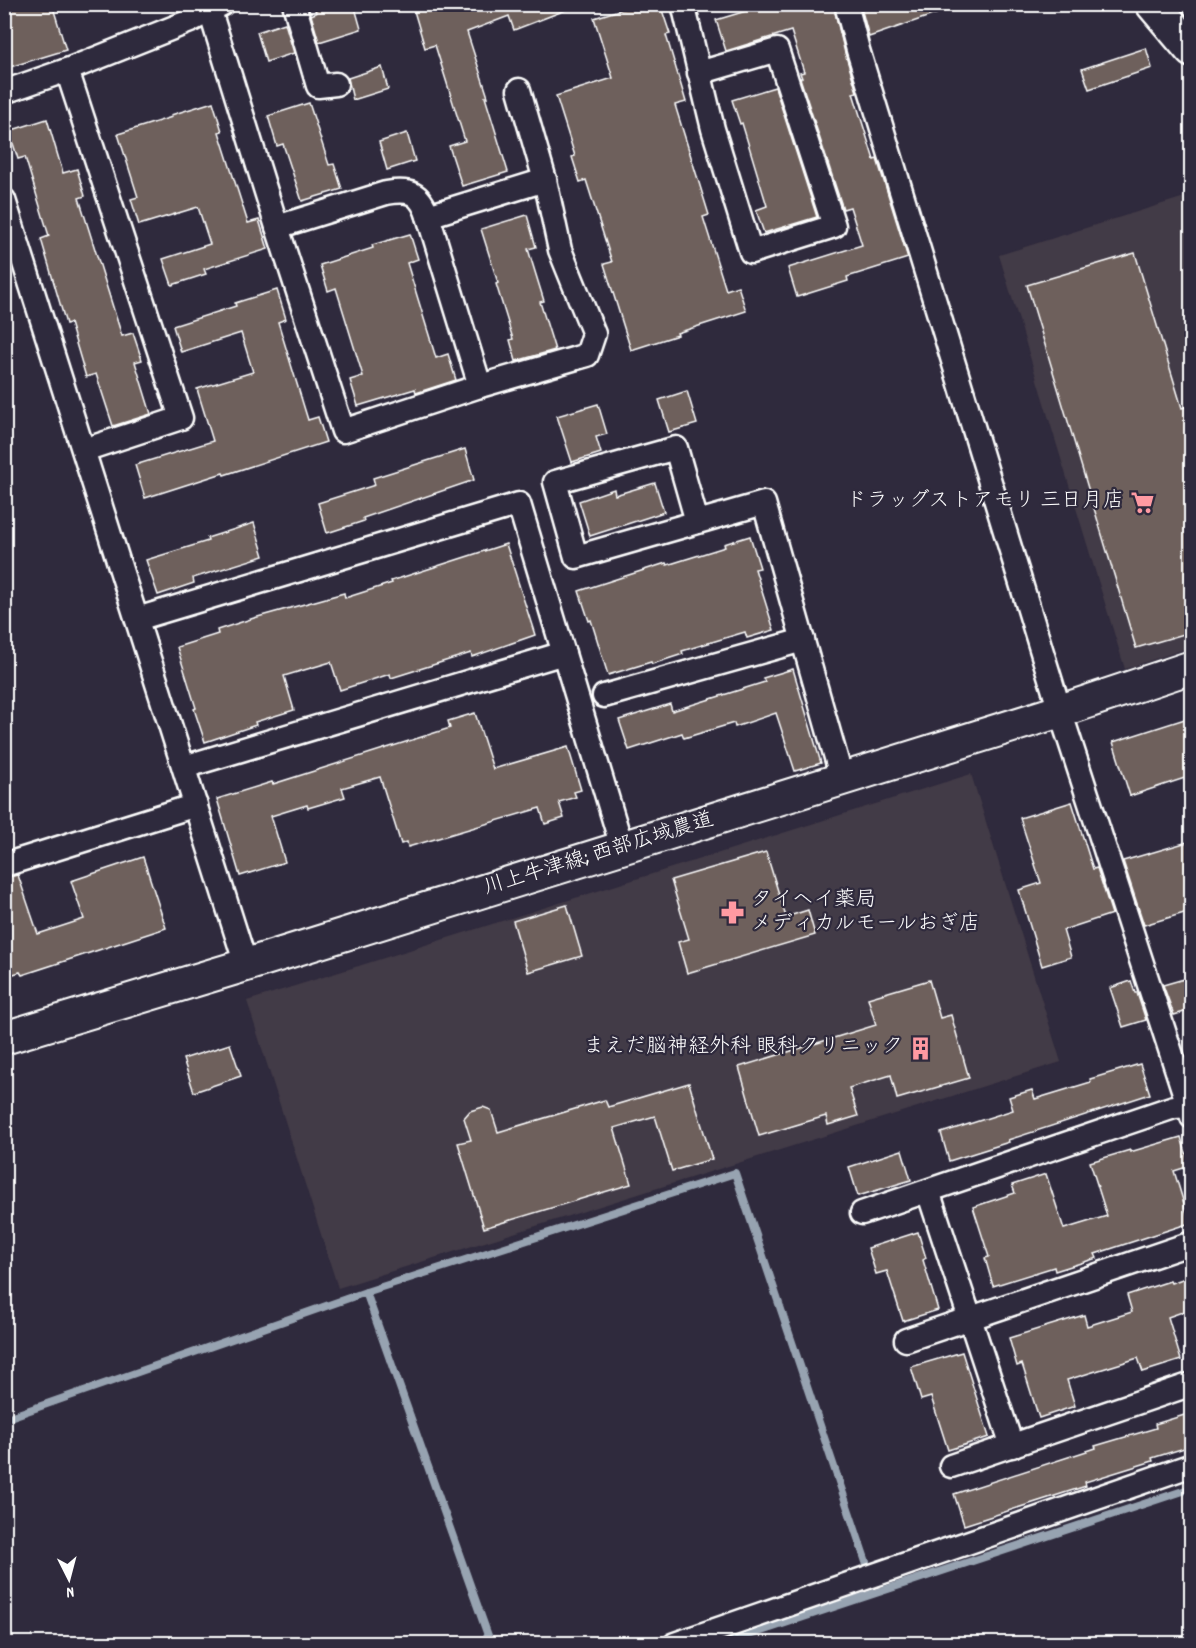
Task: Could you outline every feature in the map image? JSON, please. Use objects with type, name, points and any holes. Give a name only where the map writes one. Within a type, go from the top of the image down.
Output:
[{"type":"highway","points":[[1153,4],[1191,50]]},
{"type":"main road","name":"川上牛津線; 西部広域農道","points":[[4,1038],[622,848],[1060,711],[1191,667]]},
{"type":"street","points":[[294,4],[318,86],[336,84]]},
{"type":"street","points":[[683,4],[699,73],[713,129],[750,252],[834,226],[777,50],[699,73]]},
{"type":"street","points":[[846,4],[858,50],[1060,711],[1190,1110],[1174,1107],[862,1213]]},
{"type":"street","points":[[4,92],[67,70],[190,21],[216,8],[277,227],[343,431],[480,386],[587,355],[594,334],[560,250],[545,180],[519,90]]},
{"type":"street","points":[[67,70],[181,418],[84,450]]},
{"type":"street","points":[[428,216],[545,180]]},
{"type":"street","points":[[277,227],[386,193],[402,190],[413,194],[423,202],[428,216],[480,386]]},
{"type":"street","points":[[4,200],[246,965]]},
{"type":"street","points":[[697,522],[676,448],[555,482],[576,557],[764,503],[842,779]]},
{"type":"street","points":[[137,619],[519,504],[622,848]]},
{"type":"street","points":[[604,696],[803,640]]},
{"type":"street","points":[[184,767],[564,653]]},
{"type":"street","points":[[4,865],[196,805]]},
{"type":"street","points":[[927,1191],[1012,1446]]},
{"type":"street","points":[[906,1340],[1191,1243]]},
{"type":"street","points":[[951,1466],[1191,1384]]},
{"type":"street","points":[[675,1644],[1191,1465]]},
{"type":"shaded area","name":"ドラッグストアモリ 三日月店","points":[[1191,195],[1191,647],[1125,669],[999,255]]},
{"type":"shaded area","points":[[971,774],[1061,1062],[338,1288],[247,1001]]},
{"type":"building","points":[[4,4],[52,4],[66,50],[10,67],[4,49]]},
{"type":"building","points":[[334,4],[354,4],[361,29],[319,42],[311,15],[316,13],[315,10]]},
{"type":"building","points":[[412,4],[575,4],[576,6],[514,30],[509,16],[467,32],[488,97],[485,97],[508,172],[462,186],[449,146],[465,141],[435,45],[425,48]]},
{"type":"building","points":[[638,4],[660,4],[670,34],[666,35],[686,102],[675,105],[709,215],[703,217],[726,290],[738,286],[746,311],[631,350],[604,264],[612,262],[586,180],[580,182],[572,157],[575,156],[556,96],[613,78],[594,18]]},
{"type":"building","points":[[783,4],[833,4],[857,92],[853,93],[874,160],[877,159],[908,258],[847,277],[848,281],[797,297],[788,268],[862,245],[850,207],[843,209],[800,78],[802,78],[800,73],[804,72],[791,31],[726,51],[716,20],[766,5],[767,9]]},
{"type":"building","points":[[860,4],[952,4],[953,8],[869,37]]},
{"type":"building","points":[[285,23],[294,53],[266,62],[257,32]]},
{"type":"building","points":[[1146,48],[1152,68],[1089,89],[1082,69]]},
{"type":"building","points":[[382,67],[388,89],[353,100],[348,78]]},
{"type":"building","points":[[775,87],[817,217],[764,233],[756,210],[767,206],[742,123],[740,124],[732,100]]},
{"type":"building","points":[[213,102],[222,131],[219,132],[248,223],[259,220],[268,249],[204,269],[206,274],[172,285],[163,259],[210,244],[198,207],[139,225],[131,199],[138,197],[118,134]]},
{"type":"building","points":[[309,103],[329,165],[334,164],[342,189],[302,201],[283,144],[277,146],[268,116]]},
{"type":"building","points":[[47,119],[63,173],[77,169],[85,196],[79,198],[122,336],[133,333],[142,360],[135,362],[151,414],[113,426],[96,374],[86,377],[70,323],[66,324],[41,239],[49,236],[25,157],[18,159],[9,131]]},
{"type":"building","points":[[407,133],[415,161],[387,170],[379,142]]},
{"type":"building","points":[[527,215],[536,247],[528,249],[544,301],[540,302],[555,350],[516,361],[510,340],[513,339],[481,229]]},
{"type":"building","points":[[410,234],[418,259],[407,263],[436,358],[448,354],[456,380],[416,393],[415,389],[358,406],[350,380],[363,376],[336,288],[328,291],[320,265],[373,248],[372,245]]},
{"type":"building","name":"ドラッグストアモリ 三日月店","points":[[1135,253],[1182,408],[1191,405],[1191,632],[1136,648],[1027,285]]},
{"type":"building","points":[[277,290],[286,319],[278,322],[308,420],[318,417],[326,442],[145,498],[135,465],[213,441],[197,389],[253,372],[241,333],[181,352],[173,326]]},
{"type":"building","points":[[687,391],[697,424],[669,432],[659,400]]},
{"type":"building","points":[[598,404],[607,434],[596,437],[601,453],[572,462],[557,416]]},
{"type":"building","points":[[465,449],[474,480],[363,518],[364,521],[327,533],[318,503],[375,485],[373,478]]},
{"type":"building","points":[[655,483],[664,512],[590,536],[579,501],[614,489],[615,495]]},
{"type":"building","points":[[254,523],[264,556],[193,578],[194,583],[158,595],[146,560],[208,541],[207,538]]},
{"type":"building","points":[[750,536],[760,568],[755,569],[774,630],[747,638],[745,632],[682,651],[683,654],[652,664],[651,662],[608,675],[591,620],[589,621],[579,591],[725,547],[724,544]]},
{"type":"building","points":[[506,544],[535,635],[472,657],[471,653],[391,678],[390,674],[340,690],[331,662],[284,676],[294,710],[255,722],[256,725],[205,742],[177,647],[218,634],[217,630],[254,618],[344,593],[345,598]]},
{"type":"building","points":[[793,669],[821,763],[795,771],[776,713],[735,727],[734,723],[684,738],[682,733],[629,750],[619,720],[670,704],[672,711],[765,682],[763,678]]},
{"type":"building","points":[[475,713],[493,769],[568,747],[581,790],[574,792],[576,797],[559,802],[564,818],[545,824],[540,808],[408,847],[407,842],[401,844],[380,777],[342,788],[345,797],[271,816],[285,862],[240,876],[217,799],[272,782],[273,784],[450,728],[448,721]]},
{"type":"building","points":[[1191,717],[1191,776],[1130,796],[1113,742]]},
{"type":"building","points":[[1072,802],[1093,869],[1097,868],[1112,914],[1063,930],[1071,957],[1042,966],[1019,890],[1041,883],[1020,818]]},
{"type":"building","points":[[1191,841],[1191,911],[1144,925],[1123,861]]},
{"type":"building","name":"タイヘイ薬局 メディカルモールおぎ店","points":[[766,852],[786,917],[808,910],[815,935],[687,973],[678,942],[689,939],[671,880]]},
{"type":"building","points":[[143,857],[166,928],[22,975],[20,972],[4,977],[4,878],[18,875],[38,934],[84,919],[71,881]]},
{"type":"building","points":[[567,905],[582,956],[528,972],[513,921]]},
{"type":"building","points":[[1191,977],[1191,1010],[1174,1015],[1163,985]]},
{"type":"building","points":[[929,980],[940,1018],[951,1015],[969,1078],[897,1099],[891,1075],[849,1088],[858,1116],[828,1125],[826,1116],[759,1136],[739,1067],[876,1025],[868,998]]},
{"type":"building","points":[[1131,981],[1146,1020],[1123,1027],[1110,988]]},
{"type":"building","points":[[230,1044],[241,1076],[194,1092],[183,1059]]},
{"type":"building","points":[[1140,1064],[1150,1094],[949,1161],[941,1133],[1013,1110],[1009,1097],[1032,1090],[1035,1099]]},
{"type":"building","points":[[689,1083],[712,1159],[672,1171],[655,1116],[614,1128],[631,1184],[484,1228],[458,1143],[471,1140],[464,1118],[470,1111],[483,1107],[491,1110],[498,1132],[605,1100],[608,1107]]},
{"type":"building","points":[[1181,1137],[1190,1166],[1174,1171],[1190,1223],[1095,1254],[1097,1258],[1055,1271],[1054,1267],[993,1286],[985,1258],[989,1257],[973,1207],[1015,1193],[1012,1185],[1046,1174],[1064,1229],[1107,1216],[1090,1162]]},
{"type":"building","points":[[902,1150],[911,1180],[858,1196],[849,1167]]},
{"type":"building","points":[[918,1232],[926,1258],[923,1260],[938,1310],[903,1321],[887,1271],[876,1274],[868,1248]]},
{"type":"building","points":[[1191,1276],[1191,1309],[1168,1317],[1181,1360],[1143,1372],[1138,1358],[1067,1380],[1075,1406],[1039,1418],[1022,1364],[1017,1366],[1009,1338],[1084,1315],[1087,1326],[1132,1312],[1127,1295]]},
{"type":"building","points":[[962,1352],[989,1437],[948,1450],[931,1397],[921,1400],[911,1367]]},
{"type":"building","points":[[1191,1413],[1191,1446],[1152,1458],[1153,1461],[1085,1482],[1086,1486],[964,1525],[954,1494],[1096,1448],[1095,1446],[1156,1428],[1155,1424]]},
{"type":"waterway","points":[[4,1419],[366,1292],[735,1173],[866,1562]]},
{"type":"waterway","points":[[366,1292],[491,1644]]},
{"type":"waterway","points":[[722,1644],[1192,1488]]},
{"type":"place","name":"ドラッグストアモリ 三日月店","points":[[1142,502]]},
{"type":"place","name":"タイヘイ薬局 メディカルモールおぎ店","points":[[733,913]]},
{"type":"place","name":"まえだ脳神経外科 眼科クリニック","points":[[921,1048]]}]
